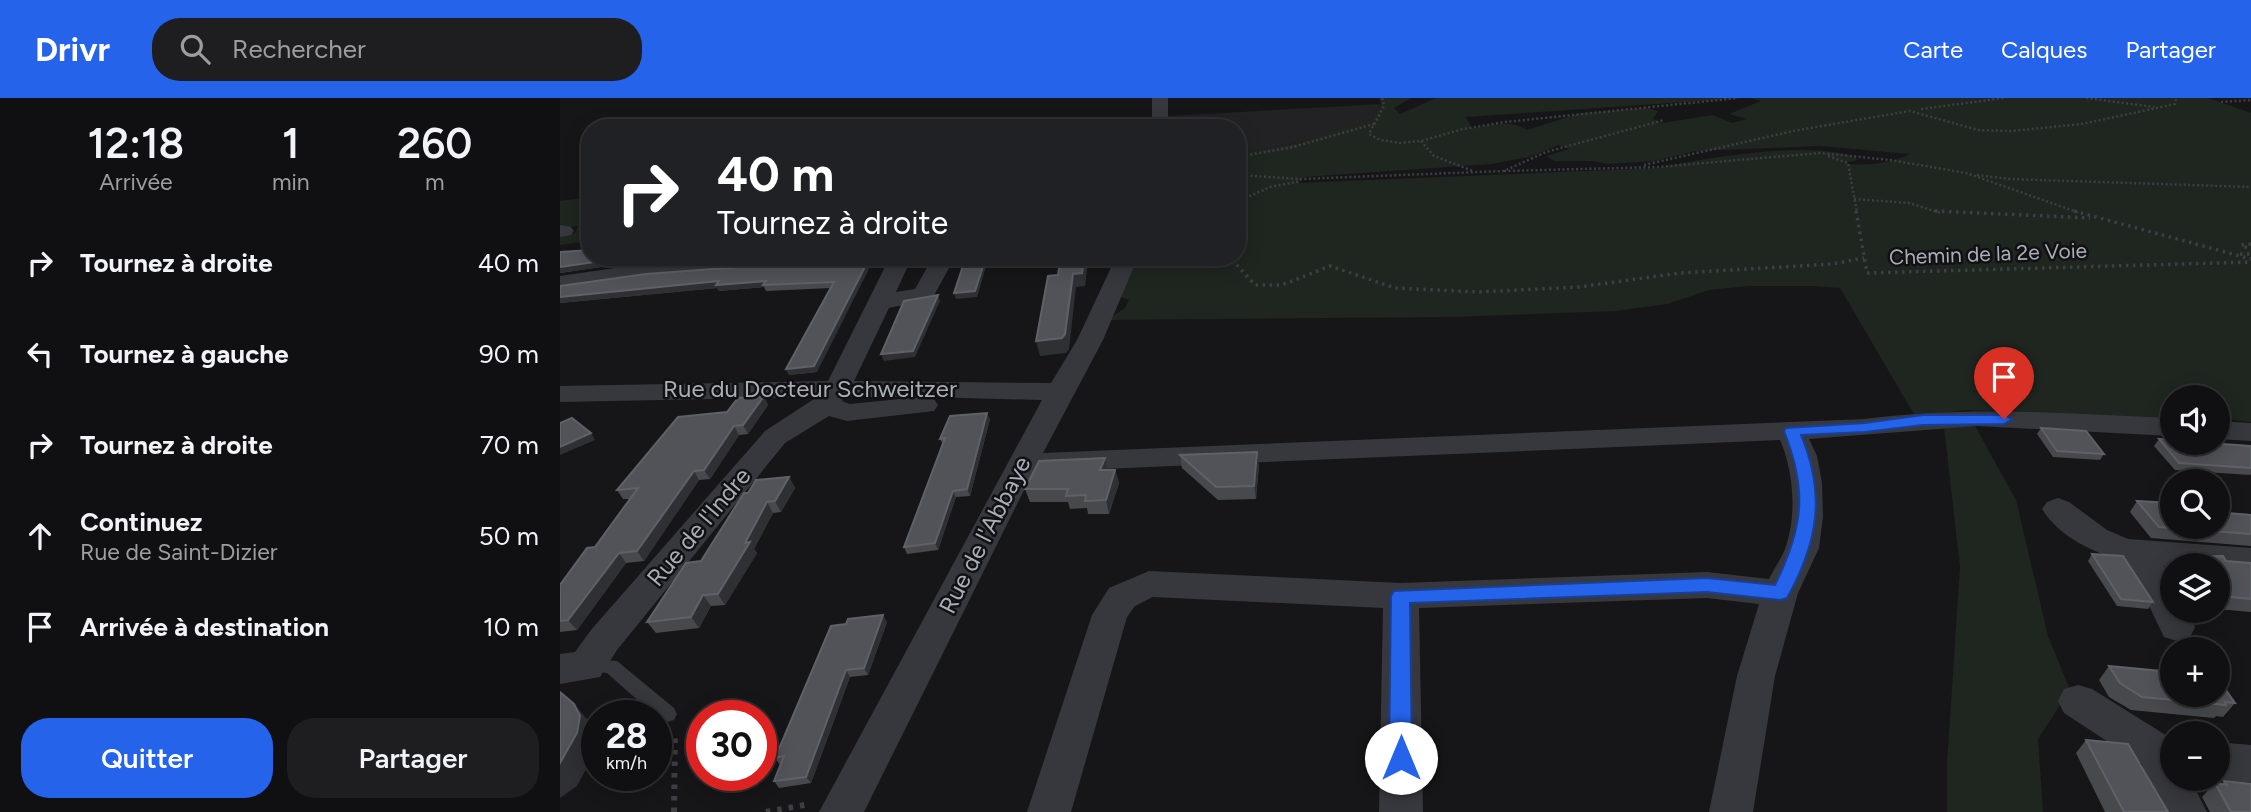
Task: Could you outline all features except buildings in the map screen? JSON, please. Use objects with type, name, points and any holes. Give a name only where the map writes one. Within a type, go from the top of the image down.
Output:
[{"type":"street","points":[[1160,98],[1160,119]]},
{"type":"street","points":[[560,283],[711,266]]},
{"type":"street","points":[[896,266],[846,373],[830,397],[847,413],[997,398],[1011,393],[1060,391]]},
{"type":"street","points":[[877,303],[924,294],[939,266]]},
{"type":"street","name":"Rue de l'Abbaye","points":[[841,812],[1060,391],[1090,340],[1123,266]]},
{"type":"street","name":"Rue du Docteur Schweitzer","points":[[560,394],[830,397]]},
{"type":"street","name":"Rue de l'Indre","points":[[573,667],[604,640],[775,436],[830,397]]},
{"type":"street","points":[[1023,463],[1865,428],[1959,418],[2160,426]]},
{"type":"street","points":[[1731,812],[1756,676],[1780,593],[1802,548],[1807,517],[1807,483],[1802,456],[1791,431]]},
{"type":"street","points":[[2230,431],[2251,432]]},
{"type":"street","points":[[2058,509],[2096,539],[2129,551],[2251,560]]},
{"type":"street","points":[[2140,552],[2178,626]]},
{"type":"street","points":[[1049,812],[1110,615],[1122,597],[1149,584],[1401,596],[1707,585],[1780,593]]},
{"type":"street","points":[[1401,596],[1401,812]]},
{"type":"street","points":[[2078,701],[2160,751]]},
{"type":"street","points":[[2230,762],[2251,764]]},
{"type":"street","points":[[2174,791],[2185,812]]},
{"type":"lane","points":[[573,667],[611,666],[652,700]]},
{"type":"path","points":[[1382,98],[1384,107],[1369,134],[1380,140],[1400,143],[1421,141],[1463,129],[1505,122],[1738,98]]},
{"type":"path","points":[[1627,168],[1793,131],[2004,98]]},
{"type":"path","points":[[2086,98],[2158,107]]},
{"type":"path","points":[[1910,111],[1922,111],[1945,122],[1991,131],[2047,128],[2175,104],[2176,98]]},
{"type":"path","points":[[2221,102],[2251,100]]},
{"type":"path","points":[[1504,171],[1546,152],[1664,120]]},
{"type":"path","points":[[1246,155],[1293,147],[1374,124]]},
{"type":"path","points":[[1421,141],[1434,156],[1478,173]]},
{"type":"path","points":[[1246,175],[1312,179],[1627,168],[1820,153],[1890,160],[2009,180],[2251,187]]},
{"type":"path","name":"Chemin de la 2e Voie","points":[[1820,153],[1849,163],[1867,273],[2251,256]]},
{"type":"path","points":[[1966,173],[2067,209],[2232,254],[2251,256]]},
{"type":"path","points":[[1246,198],[1270,187],[1312,179]]},
{"type":"path","points":[[1854,199],[1909,203],[1942,213],[2104,219]]},
{"type":"path","points":[[2251,244],[2241,245],[2251,256]]},
{"type":"path","points":[[1239,266],[1255,285],[1282,285],[1330,265],[1395,288],[1478,292],[1579,287],[1681,273],[1832,264],[1864,258]]},
{"type":"path","points":[[672,720],[675,724],[674,812]]},
{"type":"shaded area","points":[[1379,98],[1411,98],[1394,108],[1400,114],[1436,98],[1745,98],[1466,117],[1472,128],[1507,124],[1527,130],[1580,113],[1647,108],[1658,111],[1653,119],[1662,123],[1713,115],[1732,123],[1747,119],[1729,114],[1761,101],[1751,98],[2208,98],[2251,113],[2251,422],[2230,420],[2230,385],[2160,385],[2160,418],[1966,410],[1915,416],[1840,288],[1749,286],[1709,290],[1667,304],[1615,311],[1452,317],[1107,320],[1125,308],[1129,300],[1121,297],[1119,292],[1131,266],[1246,266],[1246,152],[1298,143],[1371,119],[1381,104]],"holes":[[[1559,145],[1569,149],[1547,156],[1554,161],[1592,161],[1608,164],[1654,161],[1695,151],[1820,146],[1910,154],[1887,162],[1860,165],[1844,163],[1859,160],[1843,154],[1792,150],[1731,155],[1659,168],[1298,183],[1304,177],[1492,164],[1529,157]]]},
{"type":"shaded area","points":[[1381,104],[1371,119],[1337,132],[1298,143],[1246,152],[1246,119],[1148,119]]},
{"type":"shaded area","points":[[581,198],[581,242],[560,245],[560,235],[575,233],[578,226],[560,229],[560,201]]},
{"type":"shaded area","points":[[1974,424],[2016,500],[2048,636],[2070,690],[2038,739],[2043,812],[1947,812],[1947,764],[1960,567],[1944,427]]},
{"type":"route","points":[[1401,758],[1401,596],[1707,585],[1780,593],[1802,548],[1807,517],[1807,483],[1802,456],[1791,431],[1865,428],[1923,420],[2004,419]]}]
